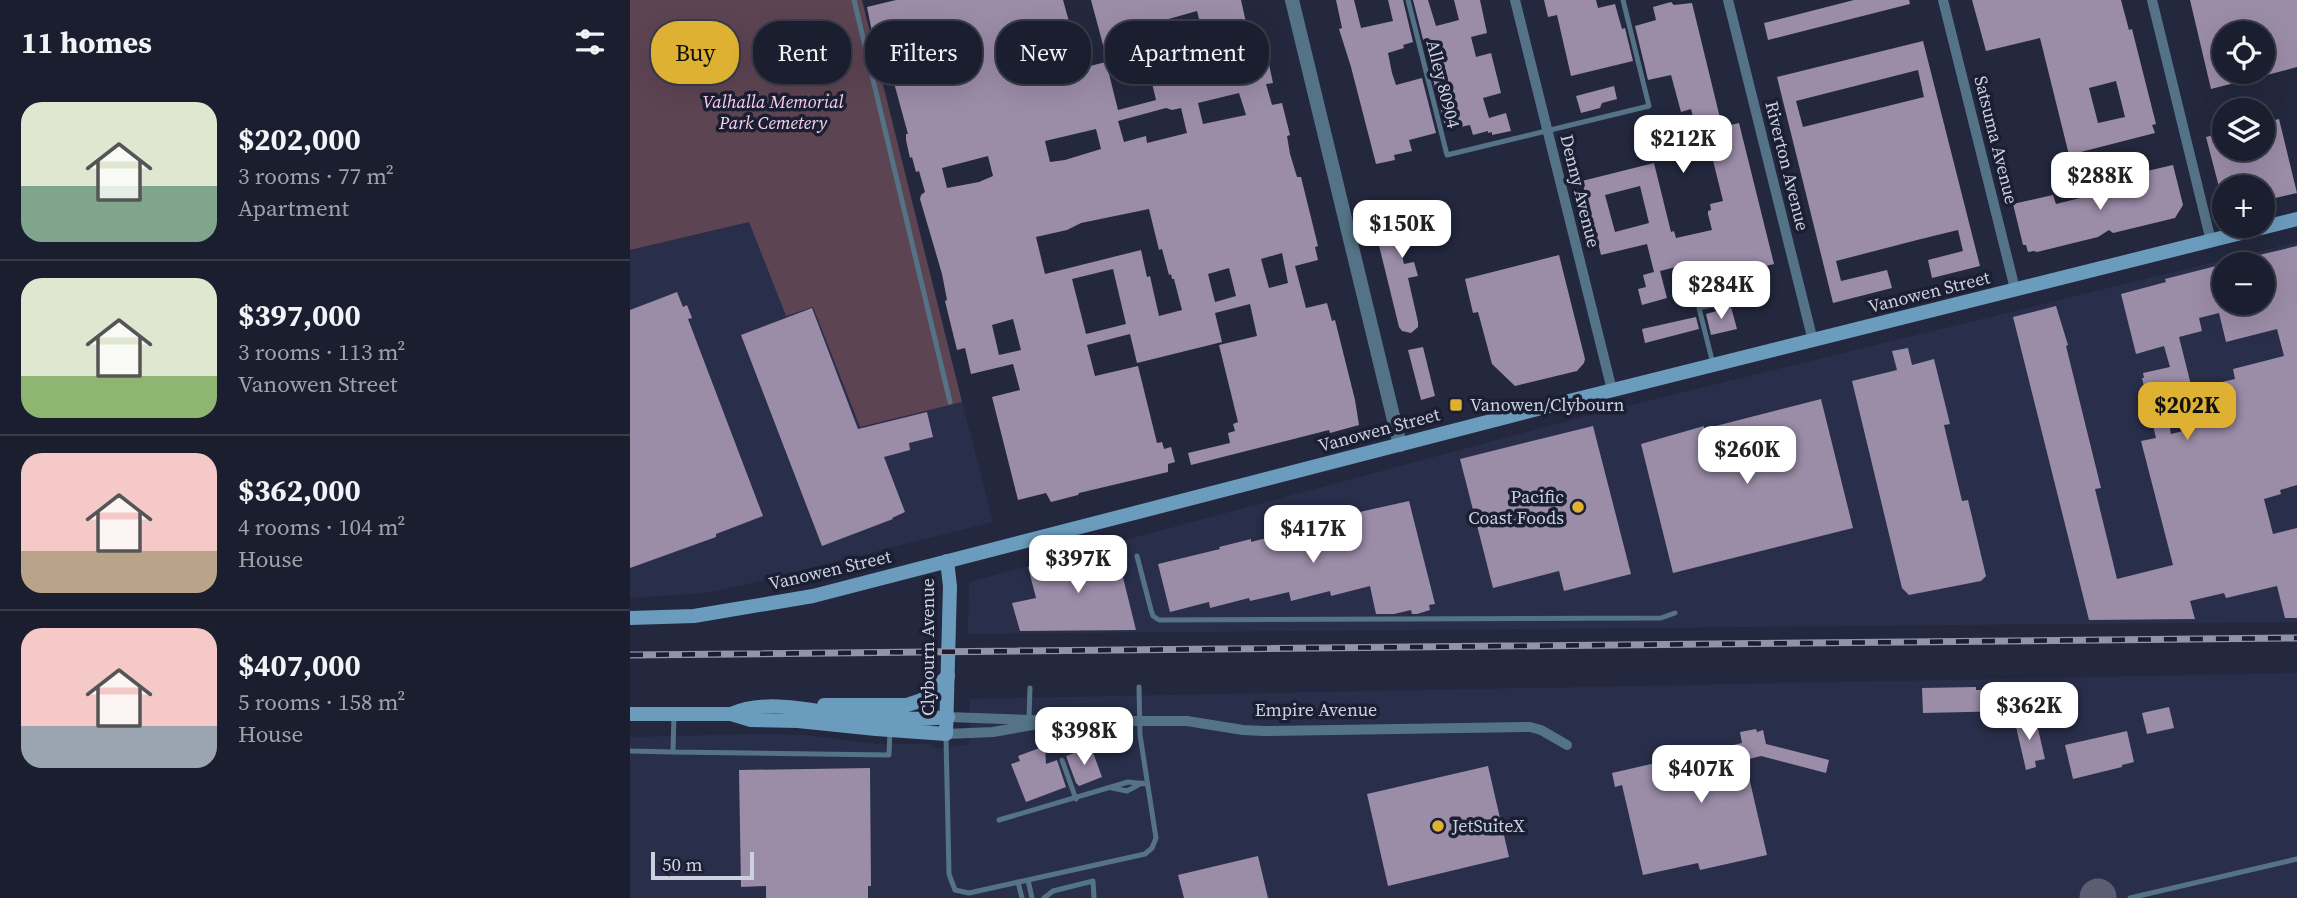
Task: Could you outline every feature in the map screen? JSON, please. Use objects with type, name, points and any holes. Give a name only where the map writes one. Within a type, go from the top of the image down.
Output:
[{"type":"main road","name":"Vanowen Street","points":[[630,618],[694,616],[776,603],[2297,219]]},
{"type":"main road","name":"Clybourn Avenue","points":[[946,734],[950,586],[947,561]]},
{"type":"main road","points":[[788,708],[813,705],[907,705],[922,700],[948,676]]},
{"type":"main road","name":"Empire Avenue","points":[[731,714],[747,707],[788,708],[872,718],[948,717]]},
{"type":"main road","name":"Empire Avenue","points":[[630,714],[731,714],[751,720],[798,721],[946,734]]},
{"type":"street","points":[[1292,0],[1400,444]]},
{"type":"street","name":"Denny Avenue","points":[[1515,0],[1612,390]]},
{"type":"street","name":"Riverton Avenue","points":[[1728,0],[1813,341]]},
{"type":"street","name":"Satsuma Avenue","points":[[1942,0],[2015,289]]},
{"type":"street","points":[[2152,0],[2211,241]]},
{"type":"street","name":"Empire Avenue","points":[[948,717],[1062,721],[1187,720],[1264,731],[1530,727],[1541,730],[1567,745]]},
{"type":"street","name":"Empire Avenue","points":[[946,734],[993,732],[1062,721]]},
{"type":"lane","points":[[854,0],[950,402]]},
{"type":"lane","name":"Alley 80904","points":[[1408,0],[1447,155],[1548,131]]},
{"type":"lane","points":[[1548,131],[1649,106],[1623,0]]},
{"type":"lane","points":[[1714,365],[1699,308],[1735,299]]},
{"type":"lane","points":[[1137,556],[1150,610],[1159,620],[1661,618],[1675,613]]},
{"type":"lane","points":[[946,734],[948,874],[955,890],[970,893],[1144,854],[1152,848],[1156,838],[1145,783],[1138,721],[1139,687]]},
{"type":"lane","points":[[1029,719],[1030,688]]},
{"type":"lane","points":[[673,751],[674,714]]},
{"type":"lane","points":[[630,751],[889,755],[890,730]]},
{"type":"lane","points":[[1062,760],[1076,799]]},
{"type":"lane","points":[[999,820],[1128,782],[1145,783]]},
{"type":"lane","points":[[2130,898],[2297,859]]},
{"type":"lane","points":[[1028,880],[1032,898]]},
{"type":"lane","points":[[1044,898],[1052,891],[1093,881],[1094,898]]},
{"type":"lane","points":[[1018,883],[1022,898]]},
{"type":"shaded area","points":[[749,222],[786,316],[813,307],[860,427],[962,402],[993,522],[705,593],[630,598],[630,250]]},
{"type":"shaded area","points":[[2297,242],[2297,622],[968,634],[969,582],[1590,415],[2212,263],[2212,315],[2275,315],[2275,252],[2256,252]]},
{"type":"shaded area","points":[[2297,673],[2297,898],[630,898],[630,737],[806,735],[875,744],[930,744],[936,749],[969,744],[970,699]]},
{"type":"green space","name":"Valhalla Memorial Park Cemetery","points":[[630,0],[862,0],[867,21],[865,21],[865,84],[883,84],[962,402],[860,427],[813,307],[786,316],[749,222],[630,250]]},
{"type":"building","points":[[896,0],[1063,0],[1069,21],[996,21],[996,84],[1091,84],[1091,66],[1105,62],[1105,84],[1112,84],[1118,110],[1156,100],[1152,84],[1266,84],[1272,105],[1282,103],[1290,135],[1287,136],[1290,154],[1297,177],[1301,177],[1318,246],[1315,247],[1318,260],[1295,266],[1306,308],[1327,303],[1332,321],[1335,320],[1359,425],[1191,465],[1188,453],[1230,443],[1228,433],[1235,431],[1233,424],[1238,422],[1219,345],[1257,336],[1250,304],[1215,313],[1222,342],[1137,363],[1130,334],[1087,345],[1095,376],[1138,366],[1157,443],[1162,442],[1164,449],[1171,447],[1175,462],[1168,464],[1168,472],[1051,502],[1046,493],[1018,500],[992,397],[1020,390],[1013,364],[971,374],[965,348],[957,350],[945,301],[942,274],[920,199],[925,192],[919,171],[916,172],[912,157],[910,158],[906,140],[908,134],[894,84],[982,84],[982,21],[870,21],[867,7]],"holes":[[[1239,93],[1246,115],[1203,124],[1198,103]],[[1166,108],[1181,108],[1187,133],[1147,143],[1146,136],[1124,142],[1118,121]],[[1096,129],[1101,149],[1050,162],[1045,141]],[[988,156],[993,176],[979,182],[947,188],[942,168]],[[1149,209],[1159,250],[1162,249],[1169,275],[1174,279],[1182,310],[1159,316],[1141,250],[1045,274],[1036,237],[1067,230],[1081,223]],[[1282,253],[1288,283],[1269,288],[1261,259]],[[1229,268],[1236,296],[1215,302],[1208,274]],[[1113,269],[1126,324],[1086,334],[1072,279]],[[1013,319],[1021,350],[999,355],[992,325]]]},
{"type":"building","points":[[1091,0],[1241,0],[1246,21],[1200,21],[1197,11],[1165,21],[1105,21],[1105,52]]},
{"type":"building","points":[[1336,0],[1354,0],[1361,28],[1393,21],[1388,0],[1403,0],[1413,42],[1388,53],[1392,73],[1396,85],[1422,78],[1436,133],[1409,140],[1412,151],[1394,155],[1395,160],[1376,164],[1339,29],[1342,28]]},
{"type":"building","points":[[1413,0],[1428,0],[1436,26],[1459,20],[1454,0],[1480,0],[1487,33],[1471,37],[1476,57],[1491,53],[1501,93],[1483,98],[1489,118],[1506,113],[1511,131],[1492,135],[1492,132],[1488,131],[1473,135],[1470,125],[1446,130]]},
{"type":"building","points":[[1544,0],[1596,0],[1598,8],[1615,4],[1622,29],[1625,28],[1633,61],[1571,76],[1557,15],[1548,17]]},
{"type":"building","points":[[1854,0],[1909,0],[1910,4],[1768,40],[1764,23]]},
{"type":"building","points":[[1972,0],[2121,0],[2129,30],[2132,29],[2156,124],[2152,125],[2155,133],[2069,155],[2040,38],[1986,51]],"holes":[[[2116,81],[2125,117],[2098,123],[2089,88]]]},
{"type":"building","points":[[2190,0],[2297,0],[2297,67],[2275,73],[2275,21],[2212,21],[2212,84],[2231,84],[2211,89]]},
{"type":"building","points":[[1671,2],[1674,5],[1692,3],[1721,122],[1730,121],[1731,125],[1739,123],[1774,264],[1689,285],[1684,265],[1660,271],[1667,298],[1642,305],[1638,289],[1646,287],[1643,275],[1654,272],[1647,244],[1601,255],[1598,234],[1594,229],[1582,181],[1654,163],[1671,232],[1674,231],[1676,238],[1712,230],[1708,214],[1711,210],[1710,204],[1723,201],[1707,136],[1699,138],[1691,109],[1681,112],[1671,75],[1648,80],[1635,26],[1656,20],[1653,7]],"holes":[[[1640,186],[1649,223],[1615,232],[1605,195]]]},
{"type":"building","points":[[1923,41],[1980,266],[1932,278],[1928,260],[1963,251],[1958,230],[1921,239],[1836,261],[1841,281],[1887,270],[1892,288],[1833,303],[1777,77]],"holes":[[[1918,70],[1924,97],[1803,127],[1796,101]]]},
{"type":"building","points":[[1269,64],[1273,83],[1269,84]]},
{"type":"building","points":[[1614,86],[1617,99],[1602,103],[1600,108],[1581,113],[1576,96]]},
{"type":"building","points":[[2279,119],[2297,193],[2275,198],[2275,175],[2216,175],[2212,161],[2275,161],[2275,120]]},
{"type":"building","points":[[2212,135],[2212,160],[2206,137]]},
{"type":"building","points":[[2173,165],[2183,205],[2175,218],[2113,233],[2109,230],[2098,237],[2037,252],[2028,252],[2026,245],[2023,245],[2013,204],[2053,195],[2056,204],[2136,184],[2134,174]]},
{"type":"building","points":[[1434,206],[1439,227],[1397,237],[1404,264],[1414,262],[1418,276],[1408,278],[1418,322],[1418,327],[1411,333],[1402,331],[1399,327],[1373,221]]},
{"type":"building","points":[[2297,246],[2297,485],[2264,499],[2273,534],[2297,528],[2297,618],[2285,618],[2277,586],[2226,598],[2224,593],[2190,601],[2195,619],[2089,620],[2013,317],[2056,306],[2068,345],[2066,346],[2101,488],[2095,489],[2117,579],[2173,565],[2141,441],[2156,438],[2143,373],[2170,367],[2164,346],[2136,354],[2121,294],[2166,282],[2165,279],[2212,267],[2212,315],[2199,318],[2202,331],[2179,337],[2192,389],[2235,379],[2233,369],[2284,356],[2277,329],[2226,342],[2219,315],[2275,315],[2275,252],[2272,252]],"holes":[[[2229,393],[2235,418],[2171,434],[2166,409]]]},
{"type":"building","points":[[1559,255],[1584,363],[1577,371],[1515,386],[1492,364],[1478,312],[1473,313],[1465,279]]},
{"type":"building","points":[[677,292],[683,307],[687,305],[692,318],[688,319],[763,516],[716,534],[716,537],[630,568],[630,310]]},
{"type":"building","points":[[1731,307],[1737,329],[1711,335],[1706,314]]},
{"type":"building","points":[[812,308],[858,429],[927,412],[933,437],[909,443],[910,450],[884,457],[905,512],[822,546],[741,335]]},
{"type":"building","points":[[1696,317],[1699,329],[1645,343],[1642,329]]},
{"type":"building","points":[[1423,347],[1435,396],[1421,400],[1408,350]]},
{"type":"building","points":[[1908,348],[1912,365],[1934,359],[1950,424],[1944,425],[1962,501],[1968,500],[1986,576],[1981,581],[1909,595],[1902,588],[1852,381],[1897,370],[1892,351]]},
{"type":"building","points":[[1821,399],[1853,528],[1673,573],[1641,444],[1704,426],[1704,429]]},
{"type":"building","points":[[1593,426],[1631,574],[1564,591],[1559,571],[1493,588],[1460,459]]},
{"type":"building","points":[[1409,501],[1435,604],[1429,605],[1430,610],[1417,614],[1412,614],[1411,610],[1376,614],[1370,586],[1331,596],[1330,591],[1291,601],[1289,592],[1210,608],[1209,602],[1170,612],[1158,564]]},
{"type":"building","points":[[1115,545],[1136,630],[1020,631],[1012,603],[1036,598],[1028,567]]},
{"type":"building","points":[[1976,687],[1976,690],[2004,690],[2004,700],[2010,700],[2011,711],[1923,713],[1922,688]]},
{"type":"building","points":[[2169,707],[2174,728],[2147,734],[2142,713]]},
{"type":"building","points":[[2024,715],[2026,722],[2036,720],[2045,759],[2035,761],[2036,767],[2026,770],[2014,718]]},
{"type":"building","points":[[1756,729],[1757,732],[1763,730],[1766,744],[1829,760],[1826,773],[1761,756],[1745,760],[1767,855],[1700,870],[1698,863],[1643,875],[1622,785],[1615,787],[1612,773],[1742,743],[1740,732]]},
{"type":"building","points":[[2127,731],[2134,762],[2073,779],[2065,745]]},
{"type":"building","points":[[1045,746],[1046,764],[1057,760],[1066,787],[1026,802],[1011,764],[1020,761],[1018,756]]},
{"type":"building","points":[[1091,747],[1102,777],[1079,786],[1066,756]]},
{"type":"building","name":"JetSuiteX","points":[[1488,766],[1509,857],[1388,886],[1367,794]]},
{"type":"building","points":[[870,768],[871,886],[868,886],[868,898],[766,898],[766,886],[741,887],[739,770]]},
{"type":"building","points":[[1258,856],[1268,898],[1184,898],[1178,875]]},
{"type":"railway","points":[[630,655],[2297,638]]},
{"type":"place","name":"Vanowen/Clybourn","points":[[1456,405]]},
{"type":"place","name":"Pacific Coast Foods","points":[[1578,507]]},
{"type":"place","name":"JetSuiteX","points":[[1438,826]]}]
